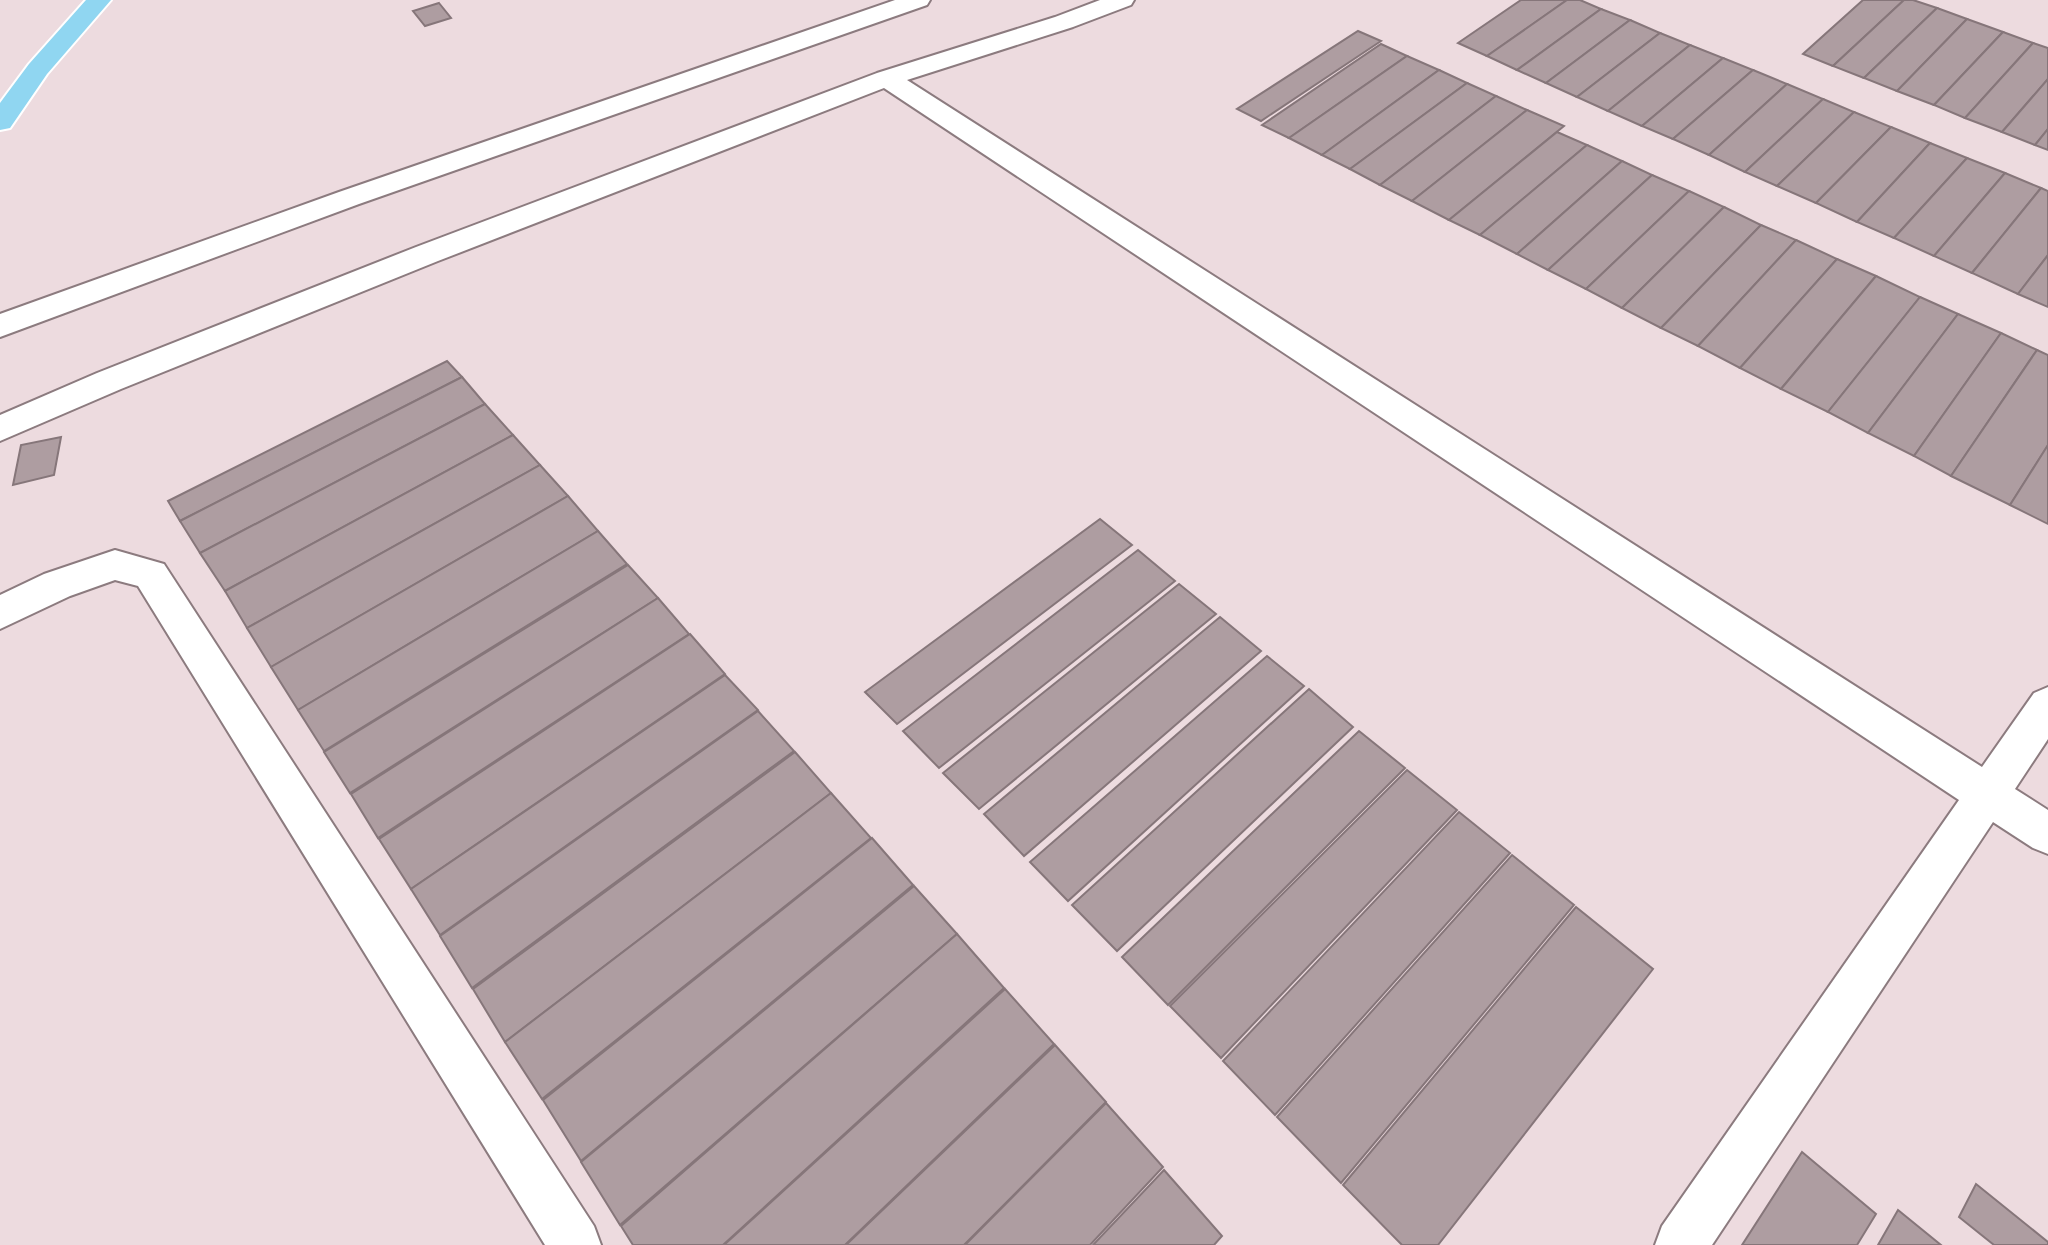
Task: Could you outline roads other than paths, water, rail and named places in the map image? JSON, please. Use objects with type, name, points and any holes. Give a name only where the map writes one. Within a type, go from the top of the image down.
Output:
[{"type":"main road","points":[[0,122],[38,69],[99,0]]},
{"type":"street","points":[[0,326],[349,198],[918,0]]},
{"type":"street","points":[[0,429],[109,381],[351,285],[886,78],[1063,22],[1122,0]]},
{"type":"street","points":[[886,78],[2048,834]]},
{"type":"street","points":[[0,613],[57,584],[116,565],[151,575],[575,1245]]},
{"type":"street","points":[[1681,1245],[2048,705]]}]
